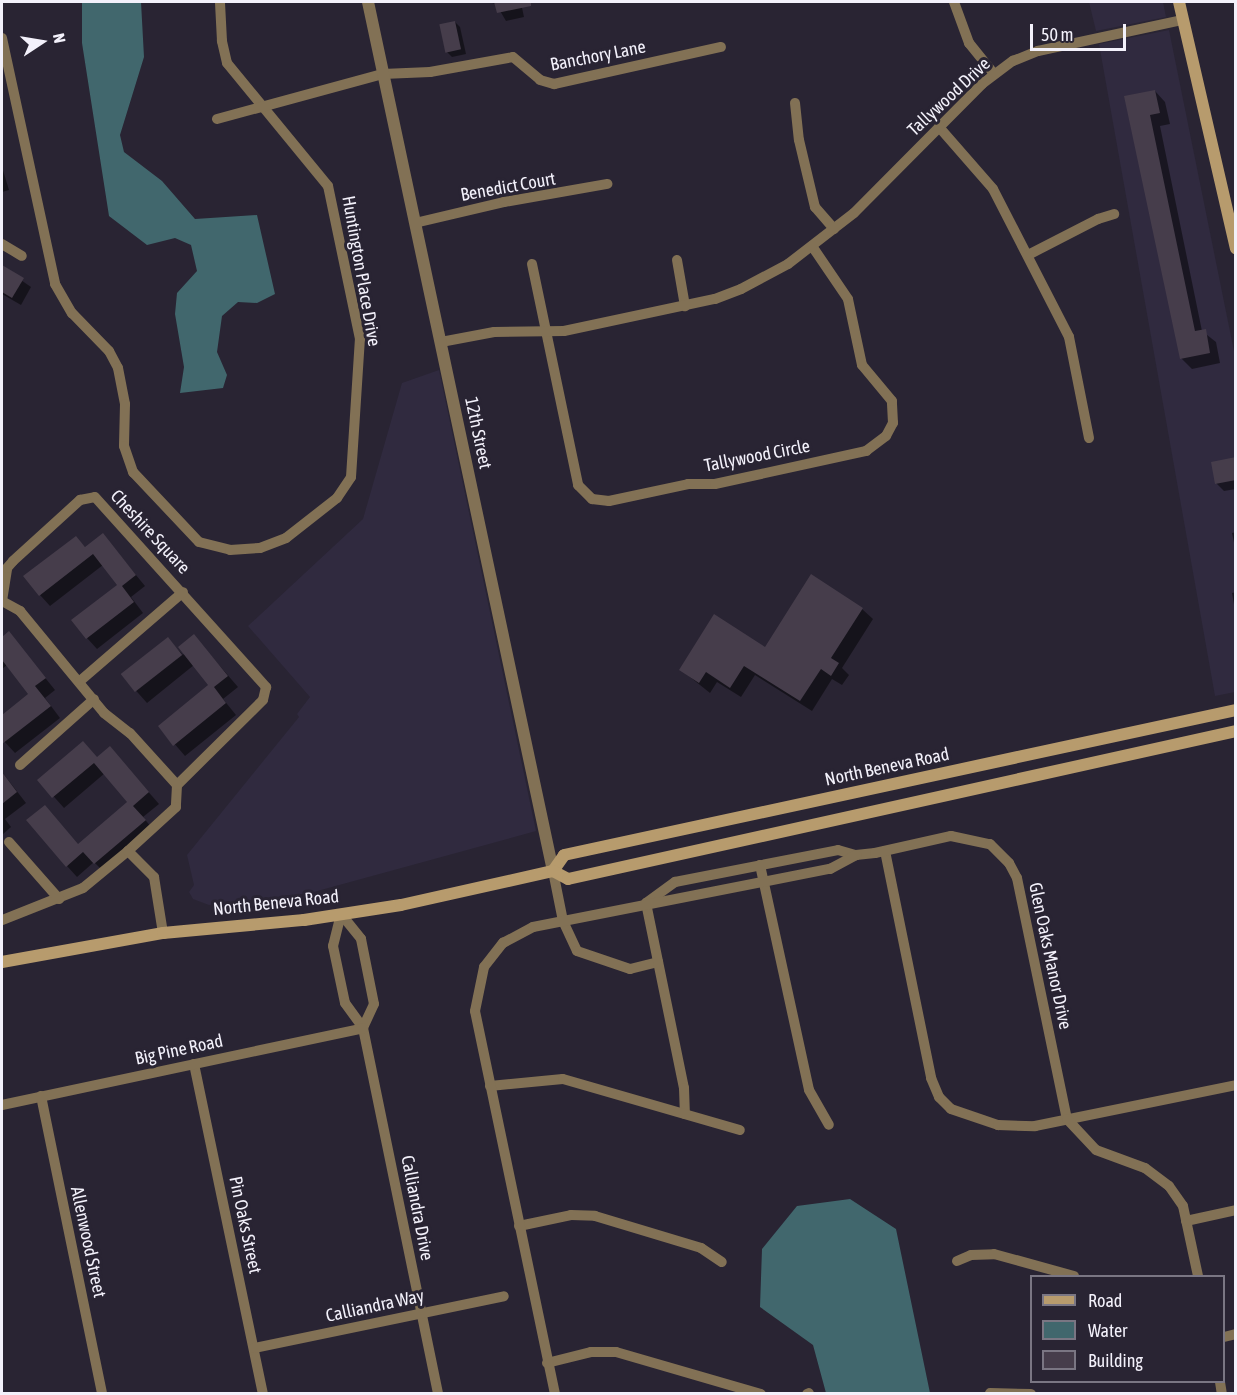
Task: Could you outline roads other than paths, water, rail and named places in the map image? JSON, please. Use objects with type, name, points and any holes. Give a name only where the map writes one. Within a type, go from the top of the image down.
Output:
[{"type":"main road","points":[[1179,2],[1236,249]]},
{"type":"main road","name":"North Beneva Road","points":[[553,871],[564,855],[1236,710]]},
{"type":"main road","name":"North Beneva Road","points":[[2,962],[163,933],[341,914],[401,905],[553,871],[568,879],[1236,731]]},
{"type":"street","name":"Huntington Place Drive","points":[[2,38],[55,284],[72,313],[109,351],[118,368],[124,393],[127,460],[137,478],[199,542],[230,550],[260,548],[286,538],[337,498],[351,477],[354,464],[360,339],[334,202],[321,174],[223,53],[220,2]]},
{"type":"street","name":"12th Street","points":[[368,2],[553,871]]},
{"type":"street","points":[[954,2],[969,43],[994,74]]},
{"type":"street","name":"Tallywood Drive","points":[[441,342],[494,332],[545,333],[685,306],[741,289],[813,246],[834,229],[994,74],[1038,51],[1183,20]]},
{"type":"street","name":"Banchory Lane","points":[[383,74],[430,72],[513,57],[540,80],[554,84],[721,46]]},
{"type":"street","points":[[217,119],[266,108],[300,94],[383,74]]},
{"type":"street","points":[[795,103],[799,140],[815,207],[834,229]]},
{"type":"street","points":[[939,127],[993,189],[1069,337],[1089,438]]},
{"type":"street","name":"Benedict Court","points":[[415,223],[504,202],[607,184]]},
{"type":"street","points":[[1028,255],[1114,214]]},
{"type":"street","points":[[2,244],[22,256]]},
{"type":"street","name":"Tallywood Circle","points":[[545,333],[578,486],[592,499],[609,501],[688,484],[716,484],[866,451],[886,436],[893,423],[892,400],[862,364],[848,299],[813,246]]},
{"type":"street","points":[[677,260],[685,306]]},
{"type":"street","points":[[532,264],[545,333]]},
{"type":"street","name":"Cheshire Square","points":[[88,497],[100,499],[183,592],[266,687],[263,700],[177,785],[93,699],[20,611],[2,601],[7,568],[80,500],[88,497]]},
{"type":"street","name":"Cheshire Square","points":[[80,681],[183,592]]},
{"type":"street","points":[[20,765],[93,699]]},
{"type":"street","points":[[2,920],[59,899],[95,879],[176,807],[177,785]]},
{"type":"street","name":"Glen Oaks Manor Drive","points":[[555,1394],[475,1011],[484,967],[510,938],[533,927],[646,903],[764,883],[830,869],[856,855],[951,836],[967,836],[990,844],[1009,863],[1017,878],[1067,1119]]},
{"type":"street","points":[[9,842],[59,899]]},
{"type":"street","name":"Glen Oaks Manor Drive","points":[[646,903],[675,882],[838,850],[856,855]]},
{"type":"street","points":[[128,851],[154,877],[163,933]]},
{"type":"street","points":[[885,851],[931,1078],[939,1097],[959,1114],[998,1125],[1035,1126],[1236,1085]]},
{"type":"street","points":[[760,865],[809,1090],[829,1125]]},
{"type":"street","points":[[553,871],[563,921],[572,945],[586,956],[630,969],[658,962]]},
{"type":"street","points":[[646,903],[684,1088],[685,1114]]},
{"type":"street","points":[[341,914],[361,939],[374,1004],[363,1029]]},
{"type":"street","name":"Calliandra Drive","points":[[341,914],[333,946],[345,1003],[363,1029],[438,1394]]},
{"type":"street","name":"Big Pine Road","points":[[2,1105],[363,1029]]},
{"type":"street","name":"Pin Oaks Street","points":[[194,1064],[263,1394]]},
{"type":"street","points":[[490,1086],[545,1078],[563,1079],[740,1130]]},
{"type":"street","name":"Allenwood Street","points":[[41,1096],[102,1394]]},
{"type":"street","points":[[1067,1119],[1096,1150],[1156,1174],[1175,1192],[1186,1221],[1198,1275]]},
{"type":"street","points":[[1186,1221],[1236,1210]]},
{"type":"street","points":[[519,1226],[571,1215],[595,1216],[701,1248],[723,1262]]},
{"type":"street","points":[[957,1261],[971,1255],[994,1254],[1070,1275]]},
{"type":"street","name":"Calliandra Way","points":[[254,1348],[504,1296]]},
{"type":"street","points":[[547,1363],[591,1353],[616,1352],[761,1394]]},
{"type":"street","points":[[990,1393],[1030,1394]]},
{"type":"water","points":[[82,2],[141,2],[144,57],[120,135],[124,152],[162,181],[195,219],[257,215],[275,294],[257,303],[238,302],[222,316],[217,352],[227,375],[223,388],[180,393],[184,367],[175,314],[177,293],[197,271],[191,245],[175,238],[147,245],[109,216],[82,43]]},
{"type":"water","points":[[850,1199],[896,1229],[930,1393],[826,1393],[813,1345],[760,1307],[762,1249],[797,1206]]}]
